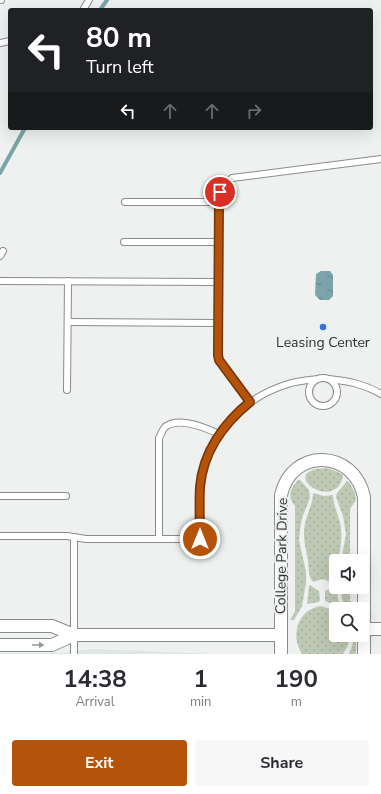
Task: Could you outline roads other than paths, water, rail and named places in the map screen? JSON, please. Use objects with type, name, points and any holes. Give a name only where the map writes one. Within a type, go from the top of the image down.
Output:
[{"type":"street","name":"College Park Drive","points":[[281,654],[281,503],[283,488],[291,474],[301,466],[316,460],[323,459],[337,463],[352,471],[362,488],[364,497],[364,602]]},
{"type":"street","points":[[0,626],[52,626],[74,635],[281,635]]},
{"type":"street","points":[[369,629],[381,629]]},
{"type":"street","points":[[0,646],[52,645],[74,635]]},
{"type":"street","name":"College Park Drive","points":[[364,642],[364,654]]},
{"type":"lane","points":[[250,402],[219,360],[219,202],[220,192],[224,184],[232,178],[381,159]]},
{"type":"lane","points":[[125,202],[219,202]]},
{"type":"lane","points":[[124,242],[218,242]]},
{"type":"lane","points":[[0,281],[218,282]]},
{"type":"lane","points":[[68,281],[68,390]]},
{"type":"lane","points":[[68,322],[218,322]]},
{"type":"lane","points":[[0,536],[67,536],[86,539],[200,539],[202,476],[210,452],[219,434],[238,412],[250,402],[262,394],[287,384],[323,378],[360,384],[381,394]]},
{"type":"lane","points":[[318,379],[313,382],[309,392],[313,402],[323,406],[333,402],[336,397],[336,387],[333,382],[328,379]]},
{"type":"lane","points":[[159,539],[159,438],[162,431],[166,426],[176,424],[194,424],[219,434]]},
{"type":"lane","points":[[0,496],[66,496]]},
{"type":"lane","points":[[74,538],[74,654]]},
{"type":"water","points":[[321,271],[330,271],[333,275],[333,296],[329,300],[320,300],[315,295],[316,274]]},
{"type":"waterway","points":[[101,8],[107,0]]},
{"type":"waterway","points":[[0,173],[24,130]]},
{"type":"place","name":"Leasing Center","points":[[323,327]]}]
